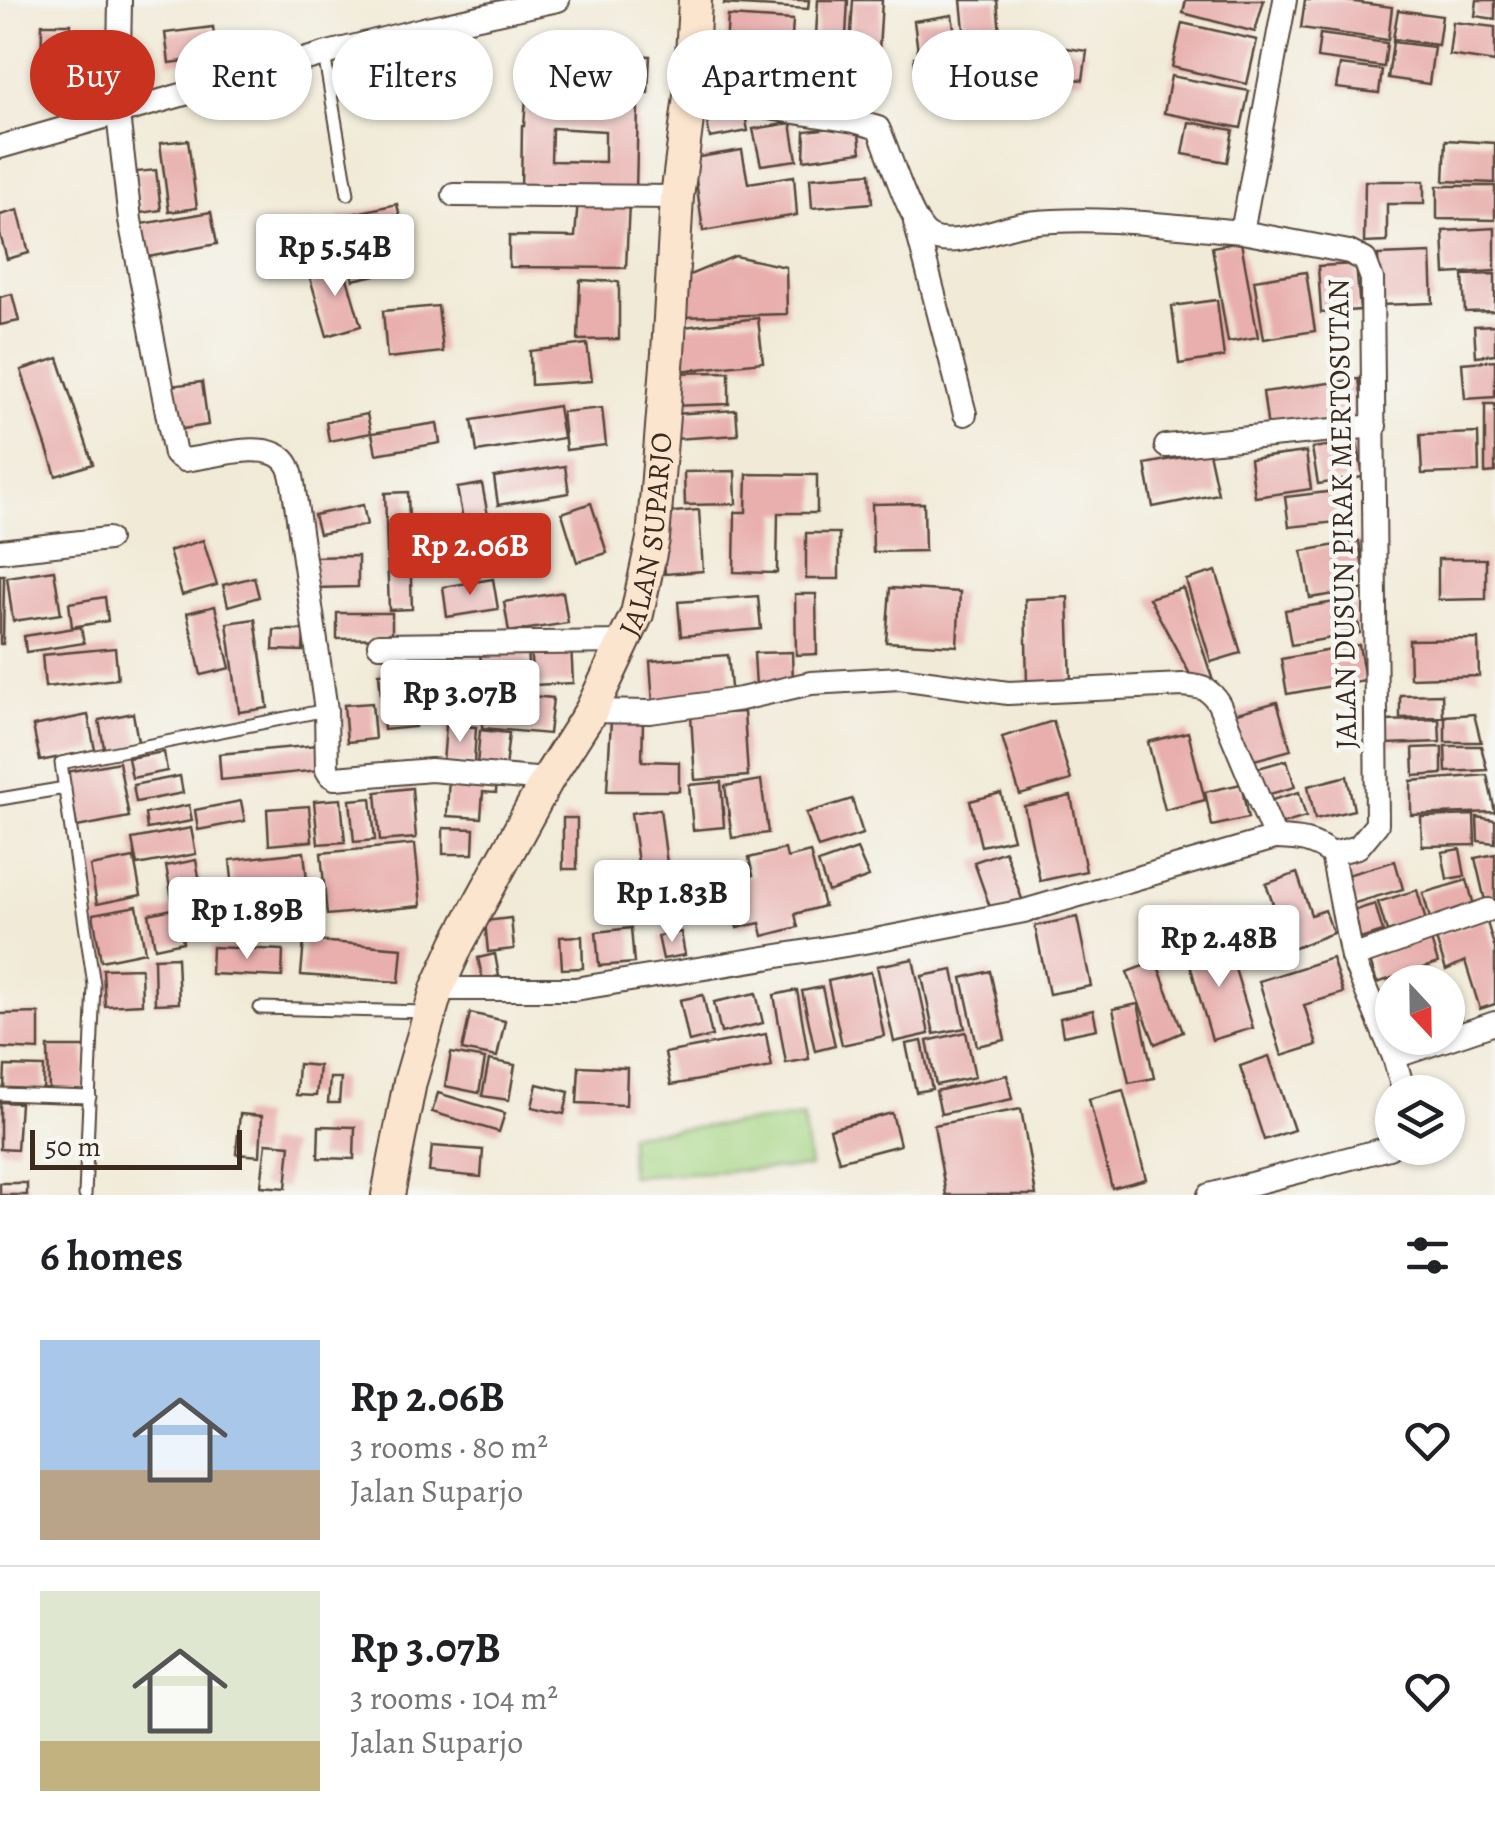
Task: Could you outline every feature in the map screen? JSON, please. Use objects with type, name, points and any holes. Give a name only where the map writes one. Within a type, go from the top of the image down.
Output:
[{"type":"main road","name":"JALAN SUPARJO","points":[[693,30],[694,0]]},
{"type":"main road","name":"JALAN SUPARJO","points":[[388,1195],[410,1082],[433,1000],[458,942],[547,780],[592,711],[638,614],[653,539],[677,196],[687,120]]},
{"type":"street","points":[[119,30],[120,0]]},
{"type":"street","points":[[155,103],[324,54],[558,0]]},
{"type":"street","points":[[916,222],[929,236],[944,240],[977,236],[1023,223],[1068,220],[1242,232],[1284,0]]},
{"type":"street","points":[[0,147],[97,120]]},
{"type":"street","points":[[119,120],[130,220],[176,454],[184,460],[261,450],[287,462],[296,497],[326,710],[328,770],[332,777],[431,770],[547,780]]},
{"type":"street","points":[[847,120],[878,128],[887,145],[916,222],[965,414]]},
{"type":"street","points":[[454,196],[677,196]]},
{"type":"street","name":"JALAN DUSUN PIRAK MERTOSUTAN","points":[[1242,232],[1349,252],[1365,260],[1372,280],[1377,824],[1358,847],[1332,854]]},
{"type":"street","points":[[1166,446],[1374,426]]},
{"type":"street","points":[[0,551],[108,540]]},
{"type":"street","points":[[379,645],[626,642]]},
{"type":"street","points":[[592,711],[650,712],[742,700],[812,683],[900,678],[1008,694],[1200,687],[1212,693],[1219,704],[1275,838]]},
{"type":"street","points":[[433,1000],[575,988],[870,941],[1024,911],[1275,838],[1302,839],[1332,854],[1352,957],[1399,1075]]},
{"type":"street","points":[[1352,957],[1488,910]]},
{"type":"street","points":[[1394,1057],[1495,1023]]},
{"type":"street","points":[[1208,1195],[1375,1152]]},
{"type":"lane","points":[[324,54],[348,194]]},
{"type":"lane","points":[[85,1195],[94,985],[61,763],[326,710]]},
{"type":"lane","points":[[0,800],[65,788]]},
{"type":"lane","points":[[260,1008],[433,1000]]},
{"type":"lane","points":[[0,1094],[90,1097]]},
{"type":"green space","points":[[803,1117],[810,1167],[630,1176],[629,1134]]},
{"type":"building","points":[[725,0],[809,0],[808,9],[724,4]]},
{"type":"building","points":[[818,0],[848,0],[846,30],[816,30]]},
{"type":"building","points":[[853,0],[882,0],[880,30],[851,30]]},
{"type":"building","points":[[961,0],[997,0],[1000,30],[964,30]]},
{"type":"building","points":[[1186,0],[1264,0],[1255,32],[1183,13]]},
{"type":"building","points":[[1305,0],[1392,7],[1388,40],[1301,28]]},
{"type":"building","points":[[1477,0],[1495,0],[1495,19],[1475,16]]},
{"type":"building","points":[[1398,10],[1442,16],[1438,45],[1393,39]]},
{"type":"building","points":[[952,15],[954,30],[915,30],[914,21]]},
{"type":"building","points":[[728,16],[793,20],[792,30],[727,30]]},
{"type":"building","points":[[1453,22],[1495,27],[1495,62],[1449,55]]},
{"type":"building","points":[[1182,23],[1257,40],[1247,84],[1172,67]]},
{"type":"building","points":[[42,24],[71,24],[71,30],[42,30]]},
{"type":"building","points":[[175,32],[175,62],[169,63],[165,33]]},
{"type":"building","points":[[1320,34],[1387,43],[1384,67],[1317,58]]},
{"type":"building","points":[[1393,42],[1434,47],[1429,84],[1388,78]]},
{"type":"building","points":[[1074,49],[1087,51],[1083,80],[1074,79]]},
{"type":"building","points":[[647,56],[650,56],[647,93]]},
{"type":"building","points":[[1340,65],[1382,70],[1379,93],[1336,88]]},
{"type":"building","points":[[1171,76],[1249,91],[1241,128],[1164,113]]},
{"type":"building","points":[[524,120],[638,120],[636,193],[521,192]],"holes":[[[552,128],[605,131],[605,162],[551,161]]]},
{"type":"building","points":[[707,120],[746,120],[748,131],[710,138]]},
{"type":"building","points":[[1189,122],[1233,130],[1227,162],[1183,154]]},
{"type":"building","points":[[791,123],[797,160],[761,165],[753,129]]},
{"type":"building","points":[[858,125],[861,152],[804,160],[805,131]]},
{"type":"building","points":[[188,140],[197,208],[169,212],[160,143]]},
{"type":"building","points":[[1446,140],[1495,143],[1495,183],[1444,181]]},
{"type":"building","points":[[742,150],[748,183],[794,176],[797,215],[703,231],[693,158]]},
{"type":"building","points":[[156,170],[161,210],[141,213],[136,172]]},
{"type":"building","points":[[870,173],[872,203],[812,208],[810,178]]},
{"type":"building","points":[[1365,181],[1424,181],[1424,204],[1387,204],[1387,242],[1364,243]]},
{"type":"building","points":[[1437,186],[1495,186],[1495,220],[1437,219]]},
{"type":"building","points":[[578,200],[629,203],[626,268],[509,267],[509,236],[575,237]]},
{"type":"building","points":[[397,204],[411,267],[353,280],[339,217]]},
{"type":"building","points":[[18,210],[29,253],[7,259],[0,215]]},
{"type":"building","points":[[211,212],[217,244],[148,257],[142,224]]},
{"type":"building","points":[[1495,228],[1495,271],[1445,274],[1443,231]]},
{"type":"building","points":[[1241,242],[1258,337],[1228,342],[1212,247]]},
{"type":"building","points":[[1431,253],[1433,303],[1380,305],[1378,255]]},
{"type":"building","points":[[735,256],[786,267],[787,314],[682,317],[682,278]]},
{"type":"building","points":[[342,261],[361,326],[327,336],[308,271]]},
{"type":"building","points":[[1356,264],[1360,310],[1321,313],[1318,266]]},
{"type":"building","points":[[1306,272],[1315,331],[1264,339],[1254,280]]},
{"type":"building","points":[[1495,274],[1495,311],[1465,312],[1463,275]]},
{"type":"building","points":[[580,280],[619,282],[619,339],[578,340]]},
{"type":"building","points":[[12,294],[19,321],[0,325],[0,297]]},
{"type":"building","points":[[1217,300],[1224,357],[1179,364],[1172,306]]},
{"type":"building","points":[[438,306],[443,352],[387,358],[383,311]]},
{"type":"building","points":[[758,318],[763,362],[679,371],[675,328]]},
{"type":"building","points":[[1495,325],[1495,354],[1476,356],[1474,326]]},
{"type":"building","points":[[587,344],[592,381],[531,385],[530,351]]},
{"type":"building","points":[[58,358],[93,464],[56,476],[21,370]]},
{"type":"building","points":[[1495,360],[1495,397],[1465,399],[1462,363]]},
{"type":"building","points":[[729,372],[729,404],[668,406],[667,373]]},
{"type":"building","points":[[1359,379],[1364,416],[1268,429],[1263,392]]},
{"type":"building","points":[[202,382],[208,425],[176,430],[170,386]]},
{"type":"building","points":[[1485,404],[1495,404],[1495,472],[1485,473]]},
{"type":"building","points":[[558,406],[563,438],[477,452],[472,420]]},
{"type":"building","points":[[602,408],[606,445],[566,450],[562,412]]},
{"type":"building","points":[[736,410],[738,435],[674,439],[673,414]]},
{"type":"building","points":[[367,414],[371,433],[329,441],[326,422]]},
{"type":"building","points":[[437,423],[440,443],[376,454],[372,433]]},
{"type":"building","points":[[1478,433],[1479,472],[1422,474],[1420,435]]},
{"type":"building","points":[[1357,442],[1363,477],[1318,484],[1312,448]]},
{"type":"building","points":[[1209,452],[1218,494],[1153,507],[1145,464]]},
{"type":"building","points":[[1306,452],[1311,489],[1255,497],[1250,459]]},
{"type":"building","points":[[565,466],[569,493],[498,505],[494,477]]},
{"type":"building","points":[[735,471],[736,504],[685,505],[684,472]]},
{"type":"building","points":[[747,474],[817,475],[817,513],[778,513],[777,573],[734,572],[735,512],[746,512]]},
{"type":"building","points":[[482,484],[488,516],[463,520],[457,488]]},
{"type":"building","points":[[1344,490],[1347,521],[1289,527],[1285,497]]},
{"type":"building","points":[[408,492],[412,609],[389,610],[385,493]]},
{"type":"building","points":[[591,503],[607,553],[577,562],[562,513]]},
{"type":"building","points":[[924,503],[925,551],[873,552],[872,504]]},
{"type":"building","points":[[363,505],[367,525],[319,534],[314,515]]},
{"type":"building","points":[[699,510],[703,571],[665,574],[661,513]]},
{"type":"building","points":[[806,533],[839,533],[839,579],[806,579]]},
{"type":"building","points":[[203,540],[217,585],[182,595],[169,551]]},
{"type":"building","points":[[1359,541],[1366,589],[1310,598],[1302,551]]},
{"type":"building","points":[[358,556],[358,587],[313,588],[312,557]]},
{"type":"building","points":[[1438,559],[1486,559],[1486,599],[1438,600]]},
{"type":"building","points":[[54,570],[61,614],[13,621],[7,577]]},
{"type":"building","points":[[1216,571],[1241,653],[1211,662],[1186,580]]},
{"type":"building","points":[[0,575],[4,575],[3,644],[0,644]]},
{"type":"building","points":[[254,577],[259,597],[228,606],[223,585]]},
{"type":"building","points":[[493,579],[498,609],[447,617],[443,587]]},
{"type":"building","points":[[890,588],[960,592],[957,646],[886,642]]},
{"type":"building","points":[[1183,588],[1213,681],[1192,678],[1149,598]]},
{"type":"building","points":[[563,592],[568,623],[509,632],[504,602]]},
{"type":"building","points":[[795,594],[816,594],[817,654],[796,655]]},
{"type":"building","points":[[758,596],[761,629],[681,636],[678,602]]},
{"type":"building","points":[[105,597],[108,621],[72,627],[69,603]]},
{"type":"building","points":[[1068,597],[1071,683],[1027,684],[1025,599]]},
{"type":"building","points":[[1354,599],[1360,633],[1291,645],[1285,610]]},
{"type":"building","points":[[215,606],[230,668],[201,675],[187,613]]},
{"type":"building","points":[[337,613],[392,613],[392,638],[337,639]]},
{"type":"building","points":[[255,619],[268,708],[239,712],[227,623]]},
{"type":"building","points":[[81,627],[84,643],[26,652],[24,636]]},
{"type":"building","points":[[274,630],[304,630],[303,651],[273,650]]},
{"type":"building","points":[[1478,639],[1479,676],[1410,678],[1409,640]]},
{"type":"building","points":[[571,643],[573,683],[533,685],[530,646]]},
{"type":"building","points":[[527,645],[529,685],[482,686],[480,647]]},
{"type":"building","points":[[1359,645],[1365,680],[1287,694],[1281,659]]},
{"type":"building","points":[[115,648],[118,679],[45,687],[42,655]]},
{"type":"building","points":[[792,652],[793,684],[756,686],[754,653]]},
{"type":"building","points":[[728,655],[732,698],[653,704],[650,661]]},
{"type":"building","points":[[410,670],[415,727],[384,730],[379,673]]},
{"type":"building","points":[[441,677],[471,677],[472,720],[441,721]]},
{"type":"building","points":[[485,692],[553,698],[549,734],[482,728]]},
{"type":"building","points":[[1442,694],[1443,717],[1400,718],[1400,695]]},
{"type":"building","points":[[1277,702],[1291,750],[1247,762],[1233,714]]},
{"type":"building","points":[[372,703],[375,739],[347,742],[344,705]]},
{"type":"building","points":[[744,712],[748,776],[695,780],[691,715]]},
{"type":"building","points":[[133,713],[139,747],[105,753],[99,720]]},
{"type":"building","points":[[1474,714],[1481,742],[1445,742],[1445,716]]},
{"type":"building","points":[[88,715],[95,750],[40,761],[33,726]]},
{"type":"building","points":[[1439,719],[1440,742],[1386,744],[1386,721]]},
{"type":"building","points":[[611,720],[643,722],[642,761],[679,762],[679,791],[607,791]]},
{"type":"building","points":[[1053,721],[1071,780],[1020,795],[1002,737]]},
{"type":"building","points":[[446,725],[476,727],[474,764],[443,763]]},
{"type":"building","points":[[480,730],[509,733],[505,768],[477,766]]},
{"type":"building","points":[[1188,732],[1205,800],[1165,810],[1148,742]]},
{"type":"building","points":[[317,745],[320,770],[221,780],[219,754]]},
{"type":"building","points":[[1445,746],[1481,746],[1487,770],[1446,772]]},
{"type":"building","points":[[1442,747],[1442,774],[1414,776],[1413,748]]},
{"type":"building","points":[[164,752],[167,771],[132,778],[128,758]]},
{"type":"building","points":[[1287,760],[1295,787],[1259,797],[1251,770]]},
{"type":"building","points":[[119,762],[129,817],[77,827],[67,772]]},
{"type":"building","points":[[449,774],[497,776],[496,793],[483,792],[481,818],[447,816]]},
{"type":"building","points":[[1487,775],[1495,812],[1411,815],[1411,781]]},
{"type":"building","points":[[180,776],[183,793],[136,802],[133,785]]},
{"type":"building","points":[[1347,776],[1354,810],[1315,819],[1308,786]]},
{"type":"building","points":[[761,780],[768,833],[732,838],[725,786]]},
{"type":"building","points":[[721,782],[724,827],[693,830],[689,785]]},
{"type":"building","points":[[1241,784],[1248,818],[1212,826],[1205,792]]},
{"type":"building","points":[[412,788],[416,838],[380,841],[376,792]]},
{"type":"building","points":[[1299,792],[1306,817],[1272,827],[1265,802]]},
{"type":"building","points":[[1001,793],[1013,839],[981,846],[970,801]]},
{"type":"building","points":[[1071,796],[1086,871],[1040,881],[1024,806]]},
{"type":"building","points":[[371,798],[375,840],[354,842],[350,800]]},
{"type":"building","points":[[341,799],[345,842],[318,844],[314,801]]},
{"type":"building","points":[[852,799],[863,834],[818,848],[806,813]]},
{"type":"building","points":[[241,801],[245,821],[198,830],[195,810]]},
{"type":"building","points":[[189,805],[192,821],[147,829],[145,814]]},
{"type":"building","points":[[309,806],[312,841],[269,845],[267,809]]},
{"type":"building","points":[[660,809],[671,894],[643,898],[631,813]]},
{"type":"building","points":[[1474,815],[1475,845],[1422,846],[1421,817]]},
{"type":"building","points":[[1477,817],[1495,820],[1495,843],[1478,841]]},
{"type":"building","points":[[563,818],[577,818],[577,869],[563,869]]},
{"type":"building","points":[[191,828],[196,854],[137,865],[132,839]]},
{"type":"building","points":[[443,828],[474,829],[473,854],[443,854]]},
{"type":"building","points":[[415,844],[421,906],[327,915],[321,853]]},
{"type":"building","points":[[785,849],[787,858],[810,852],[824,906],[795,914],[798,927],[763,936],[760,923],[737,928],[726,882],[753,875],[749,858]]},
{"type":"building","points":[[857,849],[869,877],[828,892],[818,863]]},
{"type":"building","points":[[1460,849],[1465,876],[1447,879],[1442,852]]},
{"type":"building","points":[[1005,851],[1023,902],[992,913],[974,862]]},
{"type":"building","points":[[304,852],[310,909],[236,917],[230,860]]},
{"type":"building","points":[[1495,854],[1495,903],[1486,905],[1475,858]]},
{"type":"building","points":[[134,858],[141,895],[97,904],[90,866]]},
{"type":"building","points":[[196,860],[202,893],[172,899],[166,866]]},
{"type":"building","points":[[1395,861],[1403,889],[1348,905],[1340,877]]},
{"type":"building","points":[[1297,873],[1311,915],[1325,910],[1333,933],[1289,950],[1266,884]]},
{"type":"building","points":[[1467,880],[1475,909],[1431,922],[1423,893]]},
{"type":"building","points":[[1417,890],[1426,921],[1387,932],[1378,902]]},
{"type":"building","points":[[1375,904],[1383,932],[1357,940],[1349,912]]},
{"type":"building","points":[[137,906],[145,952],[101,961],[93,914]]},
{"type":"building","points":[[177,908],[183,942],[155,948],[149,914]]},
{"type":"building","points":[[220,909],[222,926],[191,931],[188,915]]},
{"type":"building","points":[[1077,917],[1091,986],[1049,994],[1035,926]]},
{"type":"building","points":[[511,918],[514,949],[488,952],[485,921]]},
{"type":"building","points":[[1486,919],[1495,949],[1495,1004],[1480,1009],[1465,961],[1444,965],[1435,936]]},
{"type":"building","points":[[631,928],[634,963],[599,966],[596,932]]},
{"type":"building","points":[[681,932],[685,955],[663,959],[658,936]]},
{"type":"building","points":[[582,936],[583,968],[562,969],[560,937]]},
{"type":"building","points":[[1430,937],[1438,963],[1375,965],[1375,977],[1369,958]]},
{"type":"building","points":[[1226,939],[1253,1028],[1212,1040],[1186,951]]},
{"type":"building","points":[[304,940],[402,948],[399,982],[301,975]]},
{"type":"building","points":[[212,947],[283,950],[282,977],[211,974]]},
{"type":"building","points":[[495,954],[499,976],[483,980],[478,958]]},
{"type":"building","points":[[177,957],[179,1003],[155,1004],[154,958]]},
{"type":"building","points":[[1332,958],[1343,993],[1304,1005],[1317,1045],[1282,1056],[1259,981]]},
{"type":"building","points":[[913,959],[929,1034],[894,1042],[877,966]]},
{"type":"building","points":[[1156,961],[1183,1032],[1155,1044],[1127,972]]},
{"type":"building","points":[[141,968],[142,1004],[105,1006],[103,969]]},
{"type":"building","points":[[953,970],[965,1028],[934,1034],[922,976]]},
{"type":"building","points":[[990,971],[1005,1040],[977,1046],[962,978]]},
{"type":"building","points":[[871,972],[884,1036],[842,1045],[828,981]]},
{"type":"building","points":[[822,987],[835,1046],[815,1051],[802,991]]},
{"type":"building","points":[[797,990],[809,1059],[786,1063],[774,995]]},
{"type":"building","points":[[756,993],[763,1023],[721,1033],[714,1002]]},
{"type":"building","points":[[703,995],[712,1036],[689,1042],[680,1000]]},
{"type":"building","points":[[1138,1004],[1154,1078],[1129,1083],[1113,1009]]},
{"type":"building","points":[[1093,1010],[1097,1029],[1063,1036],[1060,1018]]},
{"type":"building","points":[[39,1013],[39,1050],[0,1048],[0,1014]]},
{"type":"building","points":[[470,1013],[505,1021],[497,1057],[462,1050]]},
{"type":"building","points":[[966,1032],[975,1077],[936,1085],[927,1041]]},
{"type":"building","points":[[766,1034],[772,1067],[671,1085],[665,1053]]},
{"type":"building","points":[[922,1041],[932,1089],[916,1092],[906,1044]]},
{"type":"building","points":[[48,1047],[85,1047],[85,1092],[49,1093]]},
{"type":"building","points":[[451,1053],[485,1059],[479,1093],[445,1086]]},
{"type":"building","points":[[1269,1056],[1294,1130],[1264,1140],[1240,1066]]},
{"type":"building","points":[[489,1060],[515,1065],[509,1100],[482,1096]]},
{"type":"building","points":[[298,1064],[319,1066],[316,1096],[296,1095]]},
{"type":"building","points":[[5,1066],[44,1067],[43,1091],[4,1090]]},
{"type":"building","points":[[579,1066],[627,1068],[626,1105],[577,1103]]},
{"type":"building","points":[[1007,1075],[1012,1099],[941,1114],[936,1091]]},
{"type":"building","points":[[330,1078],[341,1078],[339,1103],[328,1103]]},
{"type":"building","points":[[537,1084],[569,1092],[564,1114],[532,1107]]},
{"type":"building","points":[[1123,1090],[1146,1179],[1112,1188],[1089,1099]]},
{"type":"building","points":[[438,1093],[505,1113],[499,1132],[432,1112]]},
{"type":"building","points":[[0,1102],[20,1103],[17,1150],[0,1149]]},
{"type":"building","points":[[1021,1109],[1036,1195],[946,1195],[934,1125]]},
{"type":"building","points":[[892,1113],[900,1145],[839,1161],[830,1129]]},
{"type":"building","points":[[240,1114],[262,1116],[260,1156],[236,1154]]},
{"type":"building","points":[[319,1126],[355,1127],[354,1159],[318,1158]]},
{"type":"building","points":[[266,1143],[290,1145],[286,1188],[261,1186]]},
{"type":"building","points":[[432,1146],[483,1150],[481,1177],[429,1172]]},
{"type":"building","points":[[0,1183],[27,1183],[27,1195],[0,1195]]}]
